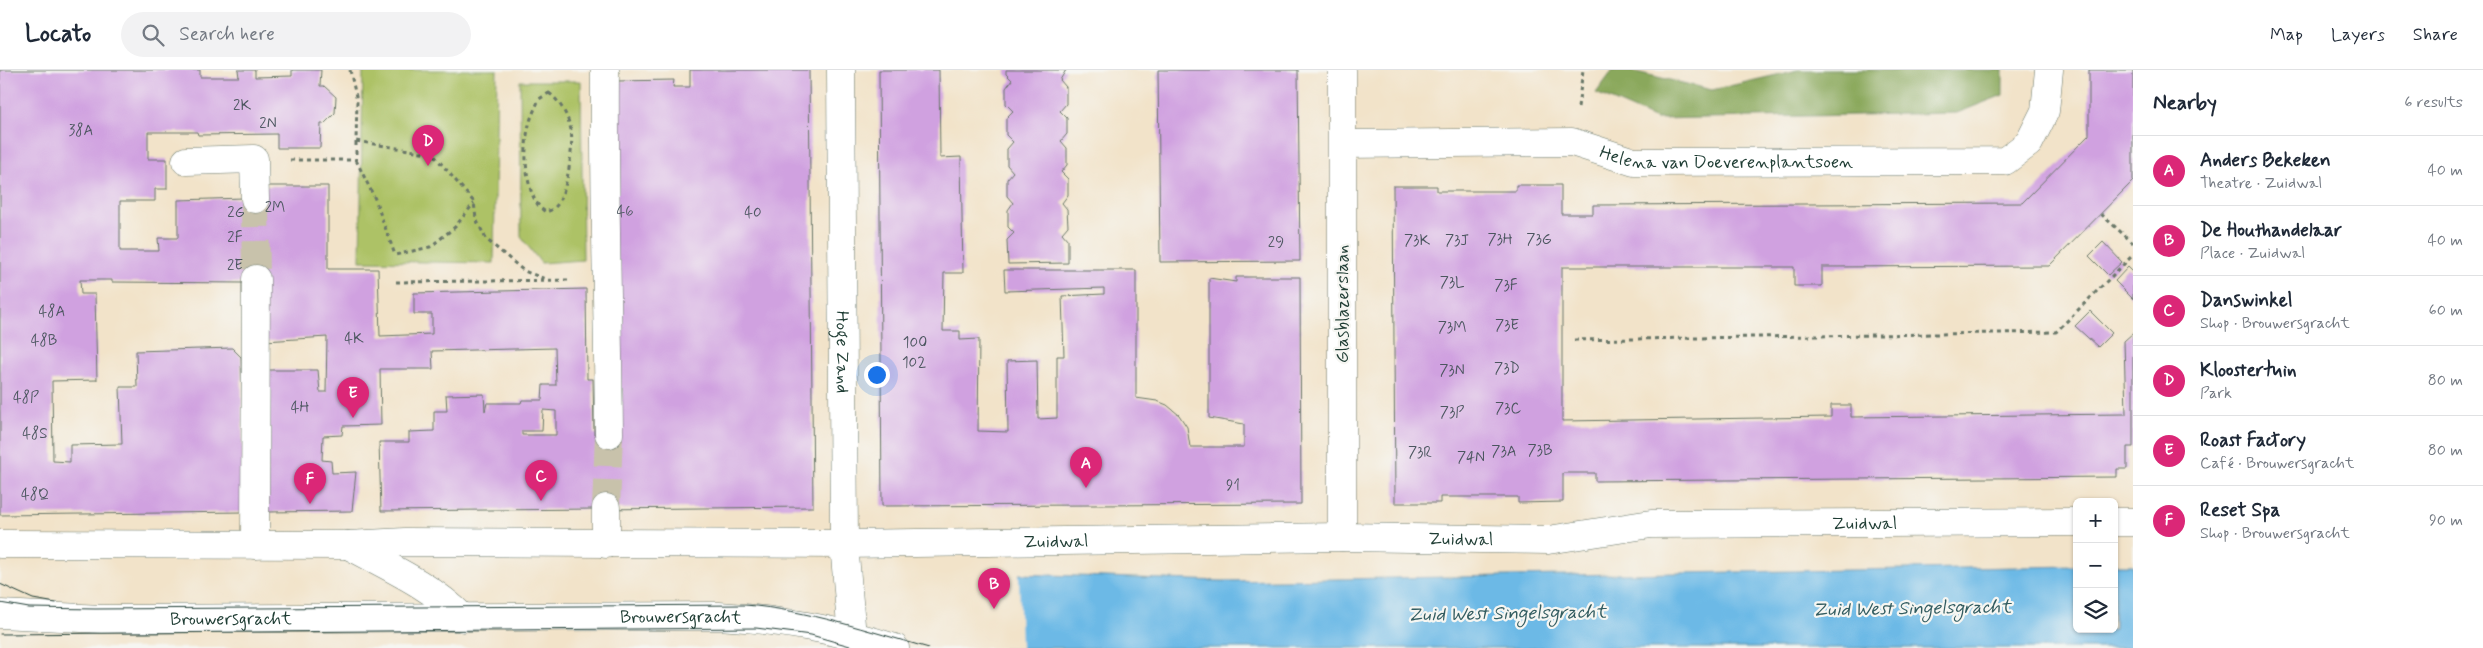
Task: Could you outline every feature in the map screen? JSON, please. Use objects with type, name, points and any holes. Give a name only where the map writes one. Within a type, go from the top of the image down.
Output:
[{"type":"street","points":[[605,70],[604,170],[608,280],[609,434]]},
{"type":"street","name":"Hoge Zand","points":[[841,70],[844,544],[852,641]]},
{"type":"street","name":"Glasblazerslaan","points":[[1342,70],[1342,537]]},
{"type":"street","name":"Helena van Doeverenplantsoen","points":[[1342,144],[1572,142],[1634,162],[2005,161],[2029,143],[2045,111],[2048,70]]},
{"type":"street","points":[[186,161],[254,160],[255,199]]},
{"type":"street","points":[[255,545],[256,279]]},
{"type":"street","points":[[606,508],[606,544]]},
{"type":"street","name":"Zuidwal","points":[[844,544],[1342,537],[1548,540],[1651,524],[2073,522]]},
{"type":"street","points":[[2118,522],[2133,522]]},
{"type":"street","points":[[0,544],[348,545],[405,542],[844,544]]},
{"type":"street","points":[[348,545],[402,574],[452,607],[463,618]]},
{"type":"street","name":"Brouwersgracht","points":[[0,614],[102,619],[719,616],[801,624],[852,641],[895,648]]},
{"type":"path","points":[[350,70],[357,101],[356,160],[375,199],[395,255],[430,247],[455,227],[474,202]]},
{"type":"path","points":[[549,94],[559,100],[571,130],[570,149],[564,192],[556,207],[546,212],[537,208],[529,188],[526,150],[529,126],[539,99],[549,94]]},
{"type":"path","points":[[356,141],[433,154],[474,202],[476,219],[486,239],[524,271],[548,280]]},
{"type":"path","points":[[254,160],[356,160]]},
{"type":"path","points":[[2101,214],[2133,243]]},
{"type":"path","points":[[1574,340],[2056,332],[2133,255]]},
{"type":"path","points":[[396,282],[608,280]]},
{"type":"green space","points":[[363,70],[497,70],[494,263],[360,261]]},
{"type":"green space","points":[[1613,70],[1628,70],[1712,90],[1798,70],[2003,70],[2003,95],[1957,113],[1656,119],[1596,93]]},
{"type":"green space","points":[[520,81],[581,81],[583,260],[541,263],[521,237]]},
{"type":"water","name":"Zuid West Singelsgracht","points":[[2118,565],[2133,565],[2133,648],[1002,648],[1016,577],[1019,574],[1222,581],[2073,566],[2073,633],[2118,633]]},
{"type":"pier","points":[[1019,574],[1021,648],[901,648],[915,626],[934,606],[952,594],[967,585]]},
{"type":"building","points":[[0,70],[200,70],[200,77],[239,77],[238,70],[255,70],[255,77],[292,76],[292,70],[321,70],[320,86],[324,86],[336,97],[335,113],[324,124],[321,124],[320,148],[277,148],[277,134],[198,135],[197,132],[148,132],[148,159],[167,159],[167,189],[155,189],[155,201],[120,201],[120,251],[159,251],[158,238],[178,238],[178,200],[244,198],[268,186],[328,186],[328,269],[378,269],[380,336],[432,334],[432,314],[414,314],[414,293],[586,289],[587,379],[593,379],[594,434],[609,434],[616,81],[674,80],[673,87],[690,87],[690,70],[809,70],[813,507],[381,511],[379,442],[409,442],[409,432],[434,431],[434,411],[447,411],[446,395],[484,394],[485,411],[487,403],[521,403],[522,400],[542,400],[543,385],[556,385],[555,348],[432,351],[433,369],[380,369],[381,425],[343,426],[342,435],[323,436],[322,460],[331,461],[332,473],[356,472],[352,511],[267,512],[266,370],[318,370],[320,392],[326,392],[327,337],[265,341],[243,283],[80,280],[81,294],[95,294],[97,380],[52,381],[53,461],[70,462],[70,445],[122,444],[120,387],[137,387],[136,351],[232,348],[241,357],[244,512],[0,515]],"holes":[[[543,410],[556,411],[556,435],[522,435],[522,431],[542,431]]]},
{"type":"building","points":[[879,70],[939,70],[940,158],[961,157],[963,273],[944,273],[943,331],[960,331],[960,340],[979,339],[978,431],[1008,432],[1007,361],[1037,360],[1038,419],[1057,418],[1057,356],[1064,356],[1062,296],[1104,294],[1104,288],[1005,291],[1004,270],[1136,270],[1136,398],[1157,401],[1167,405],[1179,415],[1187,427],[1190,447],[1244,447],[1244,424],[1209,418],[1209,278],[1236,282],[1236,277],[1300,277],[1301,504],[882,506]]},
{"type":"building","points":[[1006,70],[1066,70],[1060,80],[1066,87],[1066,104],[1060,111],[1067,118],[1067,134],[1061,141],[1067,148],[1067,165],[1061,172],[1068,179],[1068,195],[1062,203],[1067,209],[1068,226],[1062,233],[1068,240],[1068,263],[1008,264],[1007,240],[1014,233],[1008,227],[1008,210],[1013,203],[1007,196],[1007,179],[1013,172],[1007,165],[1007,149],[1013,142],[1006,135],[1006,118],[1013,111],[1006,104],[1006,88],[1012,80],[1006,74]]},
{"type":"building","points":[[1158,70],[1298,70],[1300,261],[1160,262]]},
{"type":"building","points":[[2089,70],[2133,70],[2133,181],[2049,266],[1822,267],[1822,286],[1794,286],[1794,267],[1562,267],[1562,421],[1831,417],[1831,405],[1851,405],[1851,417],[2126,414],[2124,341],[2133,333],[2133,447],[2127,447],[2127,469],[2117,469],[2117,477],[1595,481],[1595,473],[1563,473],[1563,502],[1518,503],[1518,497],[1440,497],[1440,503],[1395,503],[1393,186],[1437,186],[1437,191],[1516,191],[1516,185],[1561,185],[1561,214],[1593,214],[1593,205],[2022,203],[2089,135]]},
{"type":"building","points":[[2103,242],[2122,262],[2108,275],[2089,256]]},
{"type":"building","points":[[2128,267],[2133,272],[2133,299],[2115,281]]},
{"type":"building","points":[[2090,311],[2112,333],[2098,347],[2075,326]]},
{"type":"tunnel","points":[[255,199],[256,279]]},
{"type":"tunnel","points":[[606,508],[609,434]]},
{"type":"tram line","points":[[0,584],[33,599],[56,603]]},
{"type":"tram line","points":[[0,603],[29,608],[95,609],[745,605],[815,616],[929,648]]},
{"type":"tram line","points":[[0,634],[756,628],[811,635],[857,648]]},
{"type":"place","name":"Kloostertuin","points":[[428,166]]},
{"type":"place","name":"Roast Factory","points":[[353,418]]},
{"type":"place","name":"Anders Bekeken","points":[[1086,488]]},
{"type":"place","name":"Danswinkel","points":[[541,501]]},
{"type":"place","name":"Reset Spa","points":[[310,504]]},
{"type":"place","name":"De Houthandelaar","points":[[994,609]]}]
